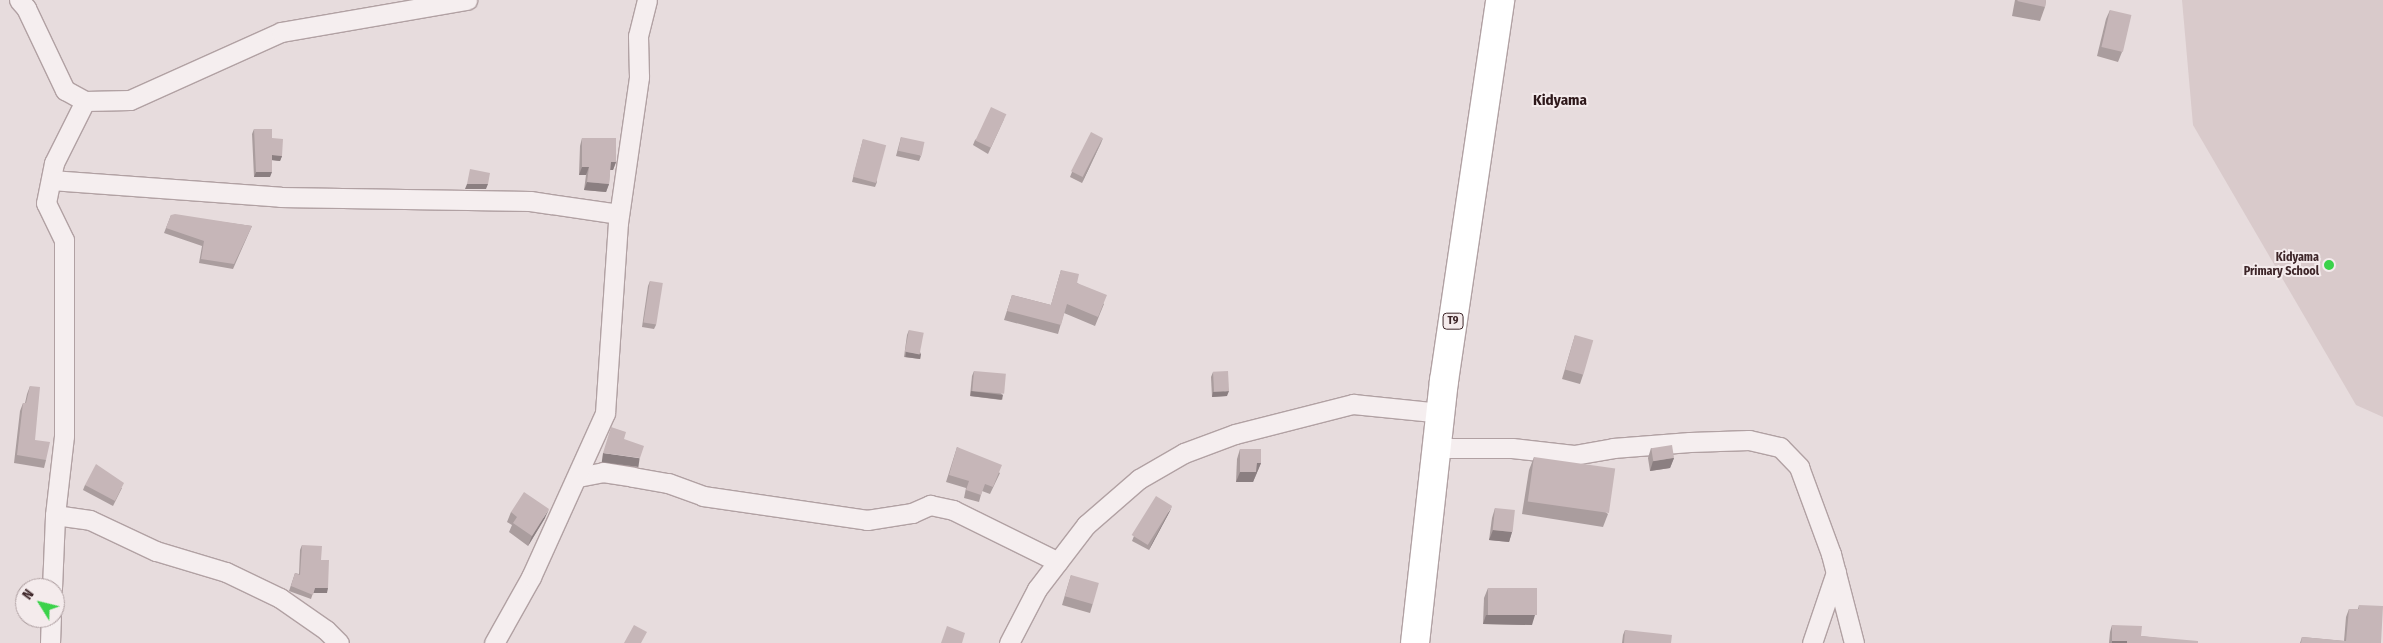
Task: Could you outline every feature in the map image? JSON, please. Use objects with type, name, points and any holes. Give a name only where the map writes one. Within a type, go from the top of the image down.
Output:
[{"type":"highway","name":"T9","points":[[1415,643],[1441,413],[1500,0]]},
{"type":"street","points":[[18,0],[26,8],[65,90],[85,100],[130,100],[280,32],[467,0]]},
{"type":"street","points":[[494,643],[531,577],[606,413],[620,214],[639,77],[638,36],[647,0]]},
{"type":"street","points":[[52,578],[55,515],[64,436],[64,240],[46,203],[54,163],[85,100]]},
{"type":"street","points":[[51,180],[280,196],[530,200],[620,214]]},
{"type":"street","points":[[1009,643],[1037,589],[1086,525],[1139,479],[1184,453],[1235,434],[1354,404],[1441,413]]},
{"type":"street","points":[[1437,448],[1512,448],[1574,455],[1613,448],[1690,442],[1749,440],[1780,447],[1799,467],[1836,572],[1854,643]]},
{"type":"street","points":[[578,476],[603,472],[668,483],[703,496],[867,520],[912,513],[930,506],[937,507],[953,510],[1058,562]]},
{"type":"street","points":[[55,515],[90,520],[156,551],[226,572],[280,598],[326,630],[339,643]]},
{"type":"street","points":[[1812,643],[1836,572]]},
{"type":"street","points":[[50,643],[51,628]]},
{"type":"shaded area","name":"Kidyama Primary School","points":[[2182,0],[2383,0],[2383,417],[2356,405],[2193,125]]},
{"type":"building","points":[[2018,0],[2046,0],[2045,7]]},
{"type":"building","points":[[2110,10],[2131,15],[2123,52],[2101,47]]},
{"type":"building","points":[[991,107],[1006,114],[991,148],[975,141]]},
{"type":"building","points":[[254,129],[272,129],[272,138],[283,139],[282,156],[272,155],[272,172],[256,172]]},
{"type":"building","points":[[1091,132],[1103,138],[1083,177],[1071,171]]},
{"type":"building","points":[[901,137],[924,142],[922,156],[898,151]]},
{"type":"building","points":[[582,138],[616,138],[616,162],[611,162],[609,184],[587,182],[589,167],[582,167]]},
{"type":"building","points":[[863,139],[886,145],[876,183],[853,177]]},
{"type":"building","points":[[470,169],[490,173],[488,184],[467,184]]},
{"type":"building","points":[[175,214],[252,226],[234,264],[201,259],[204,241],[166,228],[171,215]]},
{"type":"building","points":[[1061,270],[1079,274],[1077,283],[1107,295],[1098,317],[1067,304],[1061,325],[1007,311],[1012,295],[1051,305]]},
{"type":"building","points":[[650,281],[663,283],[656,325],[643,322]]},
{"type":"building","points":[[909,330],[924,333],[920,354],[905,352]]},
{"type":"building","points":[[1575,335],[1593,340],[1583,375],[1565,370]]},
{"type":"building","points":[[974,371],[1006,374],[1004,394],[972,391]]},
{"type":"building","points":[[1228,371],[1229,391],[1214,392],[1213,372]]},
{"type":"building","points":[[30,386],[40,387],[35,440],[50,442],[46,460],[17,455],[23,403],[26,403]]},
{"type":"building","points":[[611,427],[626,432],[624,439],[644,446],[640,458],[603,453]]},
{"type":"building","points":[[1672,445],[1674,458],[1653,461],[1651,448]]},
{"type":"building","points":[[957,447],[1002,465],[993,487],[985,484],[981,495],[966,490],[969,481],[949,475]]},
{"type":"building","points":[[1240,449],[1261,449],[1261,463],[1257,463],[1256,472],[1240,472]]},
{"type":"building","points":[[1534,457],[1615,468],[1609,513],[1528,502]]},
{"type":"building","points":[[96,464],[124,483],[115,501],[85,485]]},
{"type":"building","points":[[524,492],[549,509],[532,536],[513,523],[517,517],[511,512]]},
{"type":"building","points":[[1156,496],[1172,506],[1148,545],[1132,535]]},
{"type":"building","points":[[1495,508],[1515,510],[1513,532],[1493,530]]},
{"type":"building","points":[[302,545],[322,546],[321,560],[329,560],[328,588],[315,588],[313,595],[291,586],[295,573],[300,575]]},
{"type":"building","points":[[1071,575],[1099,583],[1093,604],[1065,596]]},
{"type":"building","points":[[1488,588],[1537,588],[1537,615],[1488,615]]},
{"type":"building","points":[[2359,605],[2383,606],[2381,643],[2301,643],[2302,637],[2346,641],[2349,609],[2359,609]]},
{"type":"building","points":[[634,625],[647,632],[641,643],[624,643]]},
{"type":"building","points":[[2112,625],[2142,626],[2141,636],[2198,641],[2198,643],[2127,643],[2127,641],[2112,641]]},
{"type":"building","points":[[947,626],[965,633],[962,643],[941,643]]},
{"type":"building","points":[[1625,630],[1672,635],[1671,643],[1624,643]]},
{"type":"place","name":"Kidyama Primary School","points":[[2329,265]]},
{"type":"district","name":"Kidyama","points":[[1560,101]]}]
